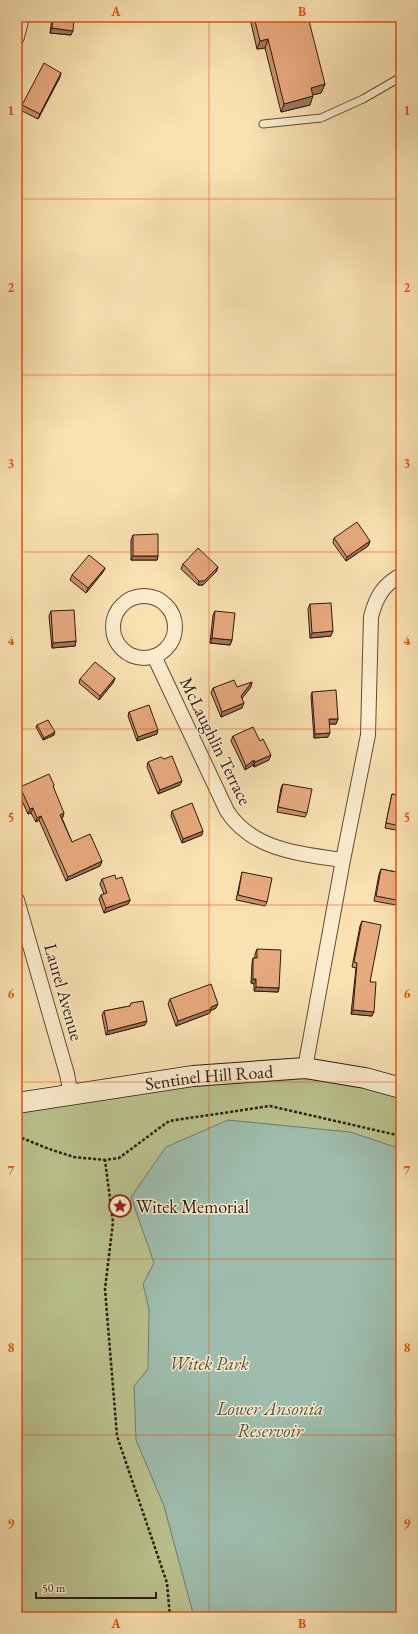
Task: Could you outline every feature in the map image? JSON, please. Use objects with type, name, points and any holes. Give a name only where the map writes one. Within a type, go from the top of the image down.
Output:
[{"type":"main road","name":"Sentinel Hill Road","points":[[17,1103],[193,1076],[305,1068],[365,1078],[401,1088]]},
{"type":"street","points":[[17,37],[22,17]]},
{"type":"street","points":[[305,1068],[343,860],[368,735],[370,617],[374,601],[383,588],[401,574]]},
{"type":"street","points":[[146,596],[157,598],[166,604],[172,613],[175,623],[175,634],[171,643],[164,651],[154,656],[135,657],[120,646],[115,637],[115,618],[119,609],[126,602],[136,597],[146,596]]},
{"type":"street","name":"McLaughlin Terrace","points":[[154,656],[227,811],[235,823],[255,839],[310,855],[343,860]]},
{"type":"street","name":"Laurel Avenue","points":[[17,900],[63,1059],[71,1095]]},
{"type":"lane","points":[[263,124],[321,118],[364,99],[401,77]]},
{"type":"path","points":[[17,1136],[74,1157],[105,1160],[118,1158],[170,1121],[270,1106],[401,1136]]},
{"type":"path","points":[[105,1160],[113,1222],[105,1289],[117,1436],[167,1583],[170,1617]]},
{"type":"green space","name":"Witek Park","points":[[307,1076],[371,1089],[401,1099],[401,1617],[17,1617],[17,1110],[208,1078]]},
{"type":"water","name":"Lower Ansonia Reservoir","points":[[228,1120],[350,1132],[401,1149],[401,1617],[194,1617],[164,1506],[136,1440],[134,1386],[148,1369],[149,1310],[143,1284],[154,1263],[131,1197],[166,1147]]},
{"type":"building","points":[[53,17],[74,17],[73,31],[52,28]]},
{"type":"building","points":[[254,17],[308,17],[325,84],[311,88],[313,96],[284,104],[268,39],[260,41]]},
{"type":"building","points":[[44,63],[61,73],[40,114],[22,105]]},
{"type":"building","points":[[357,522],[370,541],[347,557],[334,538]]},
{"type":"building","points":[[158,534],[158,556],[133,556],[133,535]]},
{"type":"building","points":[[198,548],[218,567],[204,581],[199,581],[183,564]]},
{"type":"building","points":[[89,555],[105,568],[88,588],[72,575]]},
{"type":"building","points":[[331,603],[333,631],[312,633],[310,604]]},
{"type":"building","points":[[74,610],[76,641],[53,643],[51,611]]},
{"type":"building","points":[[215,611],[235,613],[232,640],[212,638]]},
{"type":"building","points":[[95,662],[115,678],[100,696],[80,679]]},
{"type":"building","points":[[234,680],[237,687],[252,682],[241,696],[244,703],[222,712],[213,688]]},
{"type":"building","points":[[336,690],[338,719],[329,719],[330,733],[315,734],[312,692]]},
{"type":"building","points":[[149,705],[158,730],[138,737],[129,712]]},
{"type":"building","points":[[401,710],[401,730],[399,730]]},
{"type":"building","points":[[48,720],[55,732],[44,738],[37,725]]},
{"type":"building","points":[[253,727],[260,741],[263,739],[271,755],[255,762],[254,760],[246,766],[233,736]]},
{"type":"building","points":[[172,756],[182,781],[160,790],[148,762],[161,757],[164,759]]},
{"type":"building","points":[[49,774],[64,813],[60,815],[72,842],[90,834],[102,861],[68,877],[41,816],[37,818],[33,808],[30,809],[20,787]]},
{"type":"building","points":[[283,784],[312,789],[307,813],[278,807]]},
{"type":"building","points":[[392,794],[401,796],[401,826],[386,823]]},
{"type":"building","points":[[192,803],[203,831],[183,839],[172,811]]},
{"type":"building","points":[[381,869],[401,873],[401,901],[376,896]]},
{"type":"building","points":[[242,872],[272,878],[267,902],[238,895]]},
{"type":"building","points":[[115,875],[116,879],[122,877],[130,900],[106,908],[101,895],[107,893],[102,879]]},
{"type":"building","points":[[362,921],[381,925],[370,982],[376,982],[374,1012],[353,1010],[357,963],[354,962]]},
{"type":"building","points":[[257,949],[281,950],[279,988],[256,987],[256,979],[253,979],[253,958],[257,958]]},
{"type":"building","points":[[211,984],[218,1004],[211,1007],[211,1009],[178,1021],[170,999]]},
{"type":"building","points":[[143,1001],[147,1021],[108,1031],[104,1011],[130,1006],[131,1003]]},
{"type":"place","name":"Witek Memorial","points":[[120,1206]]}]
